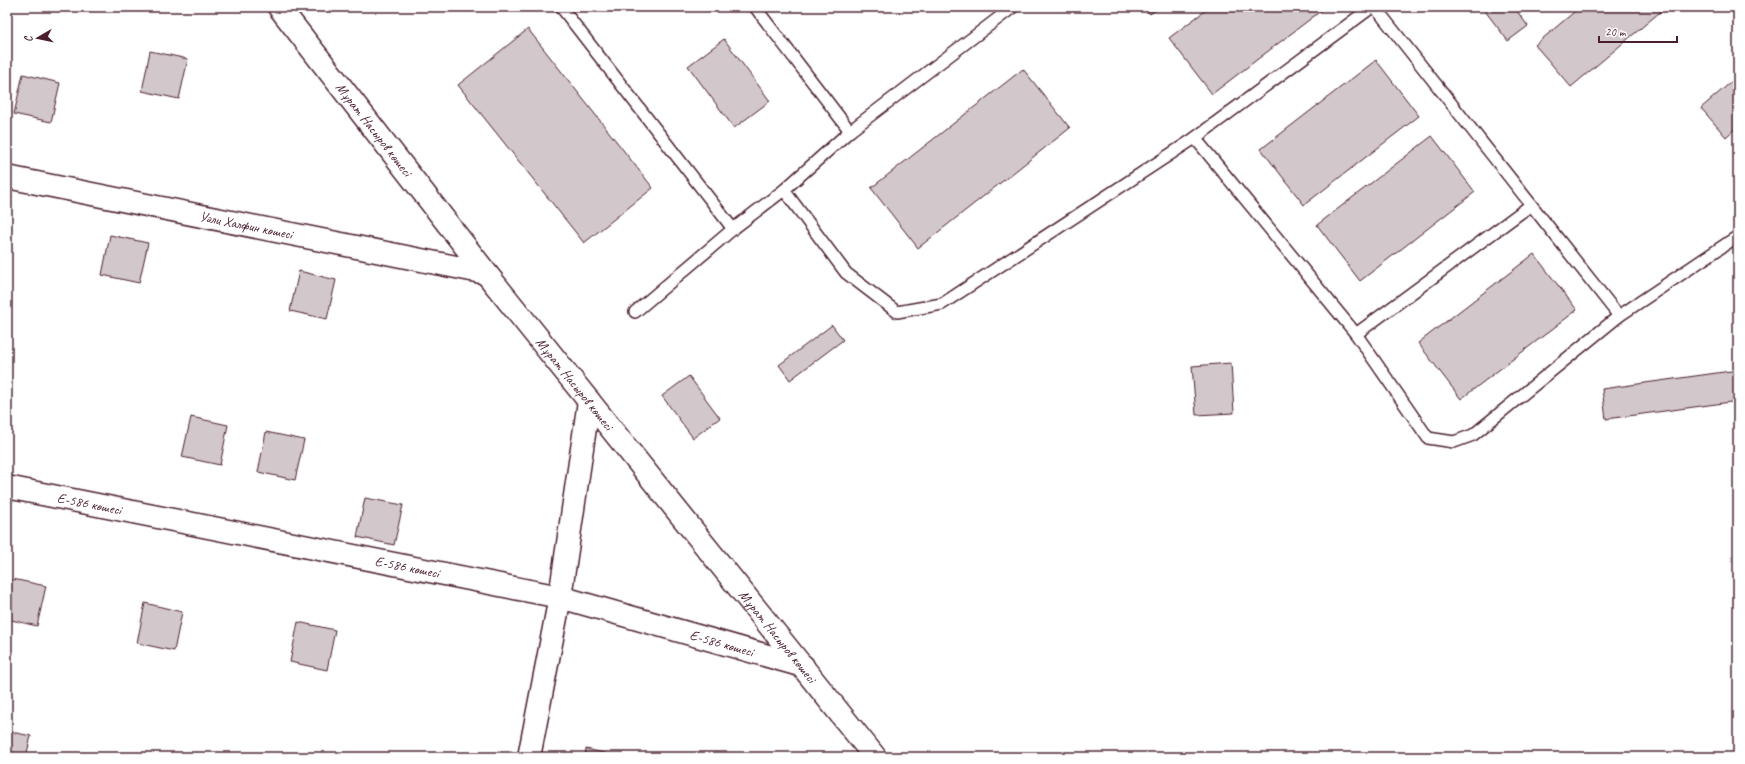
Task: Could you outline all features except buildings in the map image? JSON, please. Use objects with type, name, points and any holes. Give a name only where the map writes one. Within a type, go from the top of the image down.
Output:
[{"type":"street","name":"Мұрат Насыров көшесі","points":[[279,7],[486,273],[875,757]]},
{"type":"street","name":"Уәли Халфин көшесі","points":[[7,177],[486,273]]},
{"type":"street","points":[[529,757],[560,597],[589,401]]},
{"type":"street","name":"Е-586 көшесі","points":[[7,487],[560,597],[803,666]]},
{"type":"lane","points":[[561,7],[733,229]]},
{"type":"lane","points":[[755,7],[850,131]]},
{"type":"lane","points":[[635,312],[733,229],[784,190],[850,131],[1013,7]]},
{"type":"lane","points":[[784,190],[846,273],[897,312],[942,304],[1195,138],[1373,7],[1619,316]]},
{"type":"lane","points":[[1195,138],[1356,334],[1428,438],[1454,442],[1473,435],[1619,316],[1738,236]]},
{"type":"lane","points":[[1356,334],[1531,205]]}]
